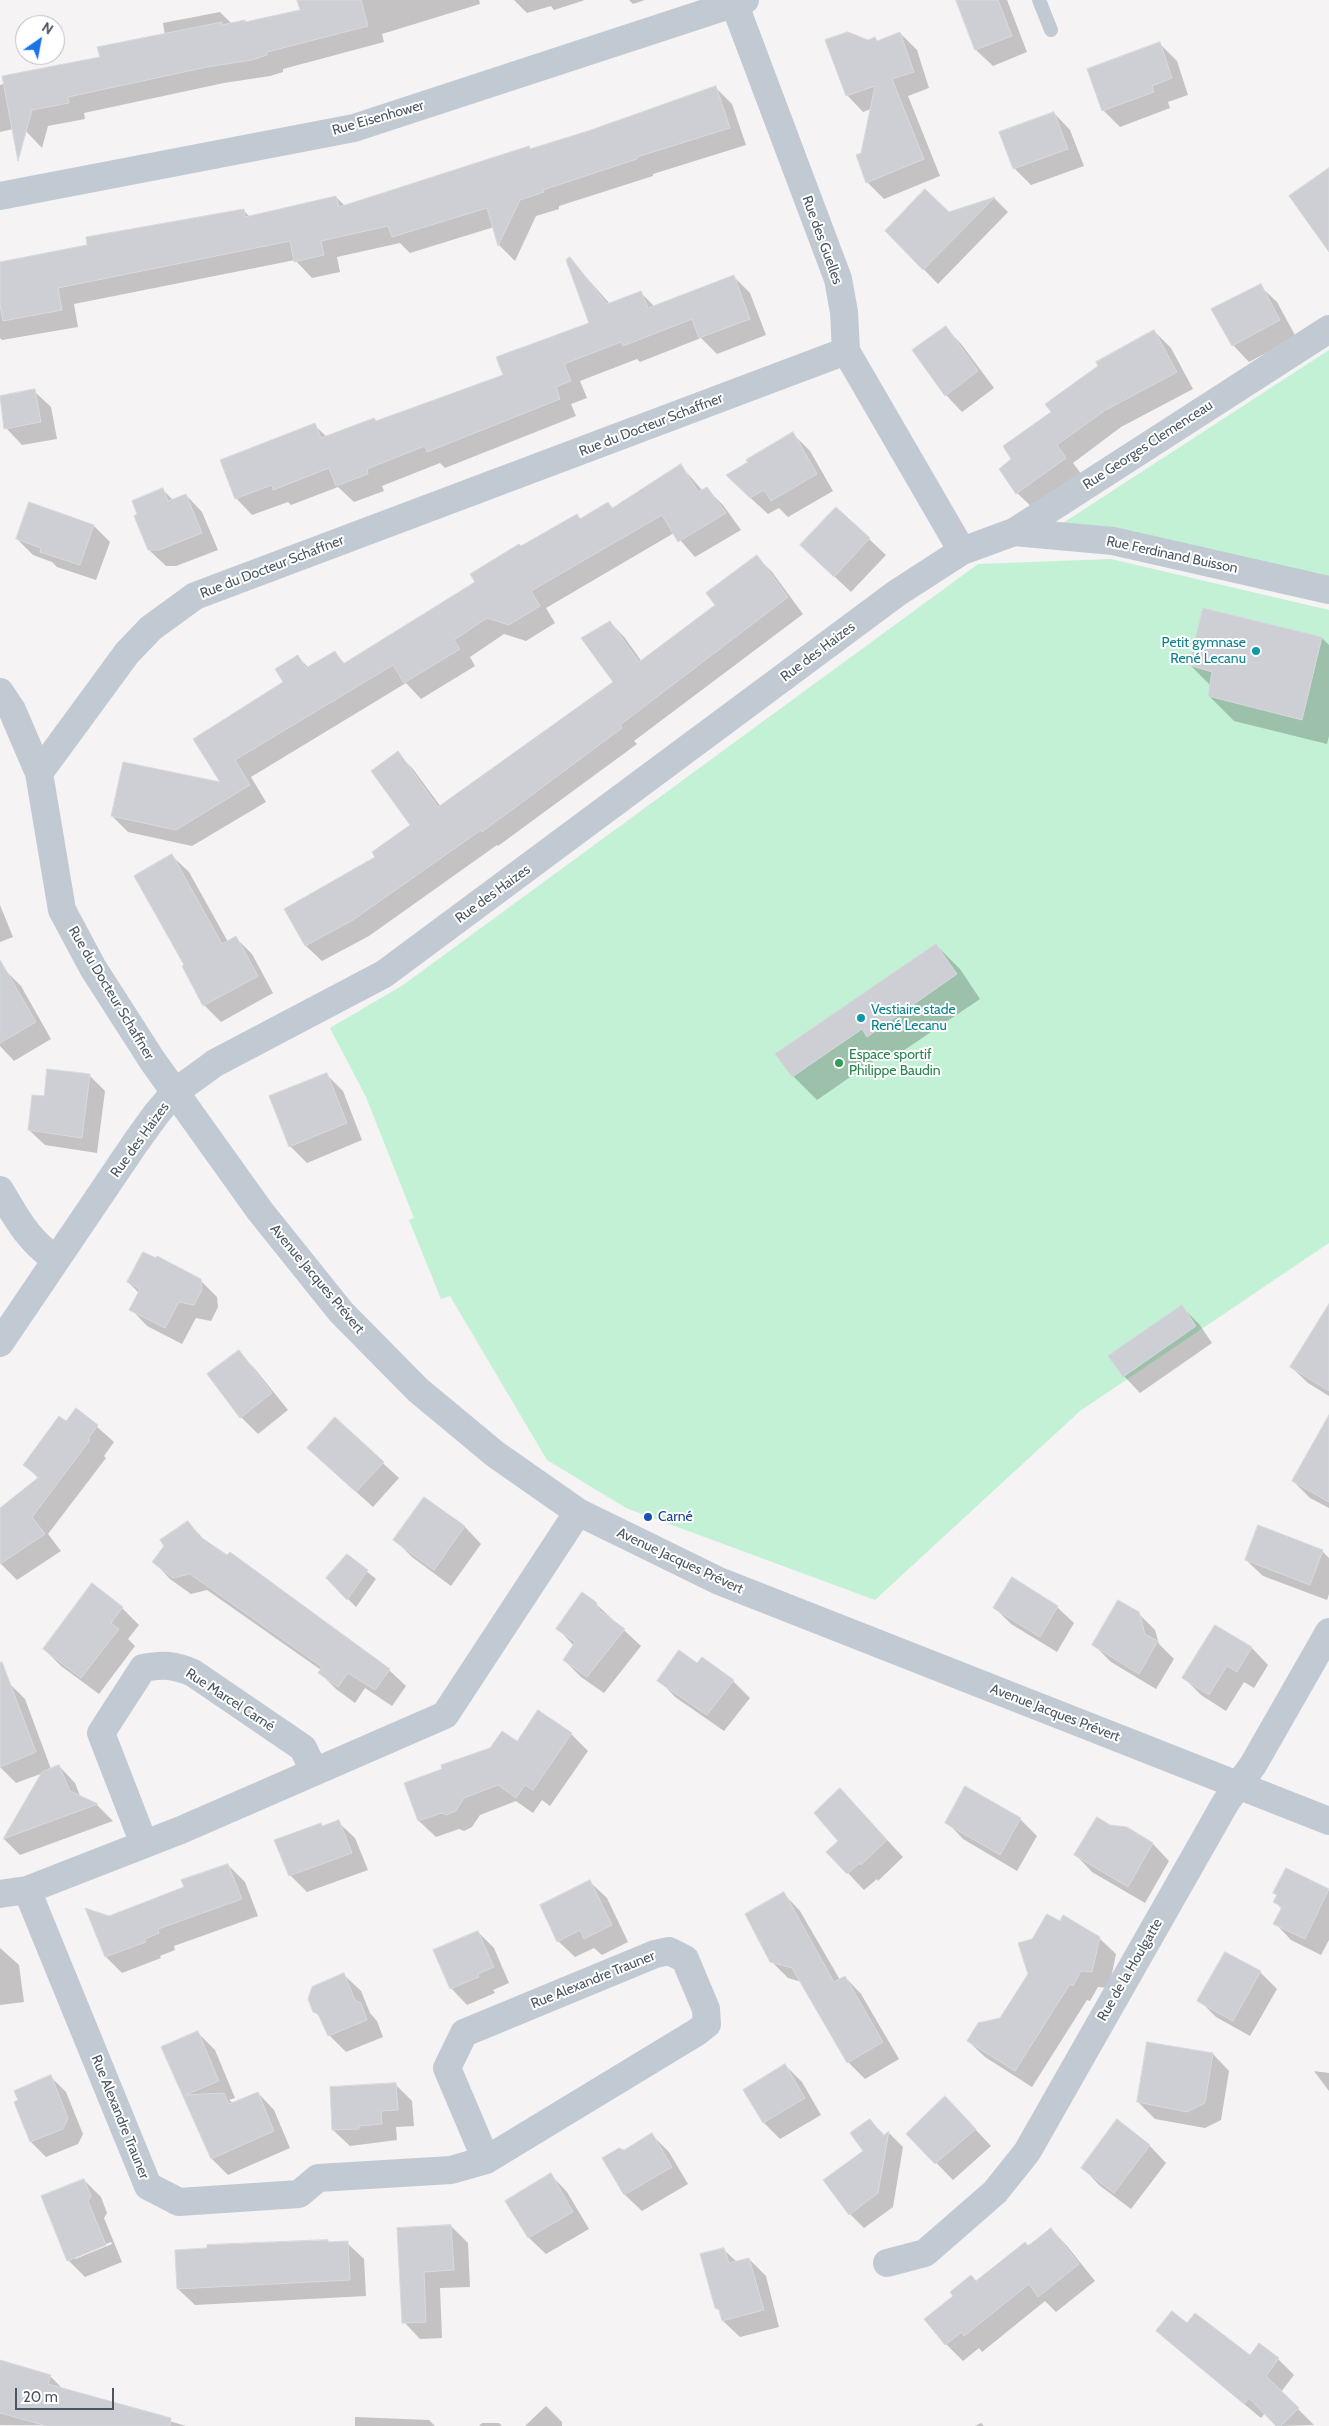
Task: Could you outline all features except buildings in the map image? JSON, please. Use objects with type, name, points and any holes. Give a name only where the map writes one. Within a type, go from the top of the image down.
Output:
[{"type":"street","name":"Rue Eisenhower","points":[[0,196],[354,128],[737,1]]},
{"type":"street","name":"Rue des Guelles","points":[[737,1],[838,279],[844,312],[846,351],[962,552]]},
{"type":"street","name":"Rue Georges Clemenceau","points":[[962,552],[1014,532],[1329,329]]},
{"type":"street","name":"Rue du Docteur Schaffner","points":[[175,1092],[92,968],[62,910],[39,773],[127,653],[151,628],[195,596],[846,351]]},
{"type":"street","name":"Rue Ferdinand Buisson","points":[[1014,532],[1113,541],[1329,590]]},
{"type":"street","name":"Rue des Haizes","points":[[0,1344],[152,1121],[175,1092],[226,1056],[384,974],[897,593],[962,552]]},
{"type":"street","points":[[0,692],[12,710],[39,773]]},
{"type":"street","name":"Avenue Jacques Prévert","points":[[175,1092],[260,1211],[341,1312],[418,1390],[495,1454],[578,1512],[720,1581],[1329,1821]]},
{"type":"street","points":[[0,1190],[28,1236],[39,1248],[56,1260]]},
{"type":"street","points":[[0,1894],[27,1890],[181,1830],[445,1714],[578,1512]]},
{"type":"street","name":"Rue de la Houlgatte","points":[[887,2263],[926,2253],[995,2192],[1027,2152],[1221,1811],[1253,1765],[1329,1632]]},
{"type":"street","name":"Rue Marcel Carné","points":[[144,1844],[101,1733],[143,1668],[161,1664],[178,1666],[193,1674],[303,1748],[314,1771]]},
{"type":"street","name":"Rue Alexandre Trauner","points":[[27,1890],[148,2186],[179,2202],[299,2194],[318,2178],[451,2170],[486,2160],[697,2032],[707,2024],[706,2009],[685,1959],[669,1951],[655,1954],[464,2033],[447,2068],[486,2160]]},
{"type":"lane","points":[[1039,0],[1051,30]]},
{"type":"green space","points":[[1329,350],[1329,580],[1063,523]]},
{"type":"green space","name":"Espace sportif Philippe Baudin","points":[[1111,559],[1329,610],[1329,1243],[1080,1411],[875,1600],[626,1508],[547,1460],[450,1296],[441,1299],[409,1220],[414,1218],[366,1097],[330,1028],[403,985],[978,564]]},
{"type":"place","name":"Petit gymnase René Lecanu","points":[[1256,651]]},
{"type":"place","name":"Vestiaire stade René Lecanu","points":[[861,1018]]},
{"type":"place","name":"Espace sportif Philippe Baudin","points":[[839,1063]]},
{"type":"place","name":"Carné","points":[[648,1517]]}]
